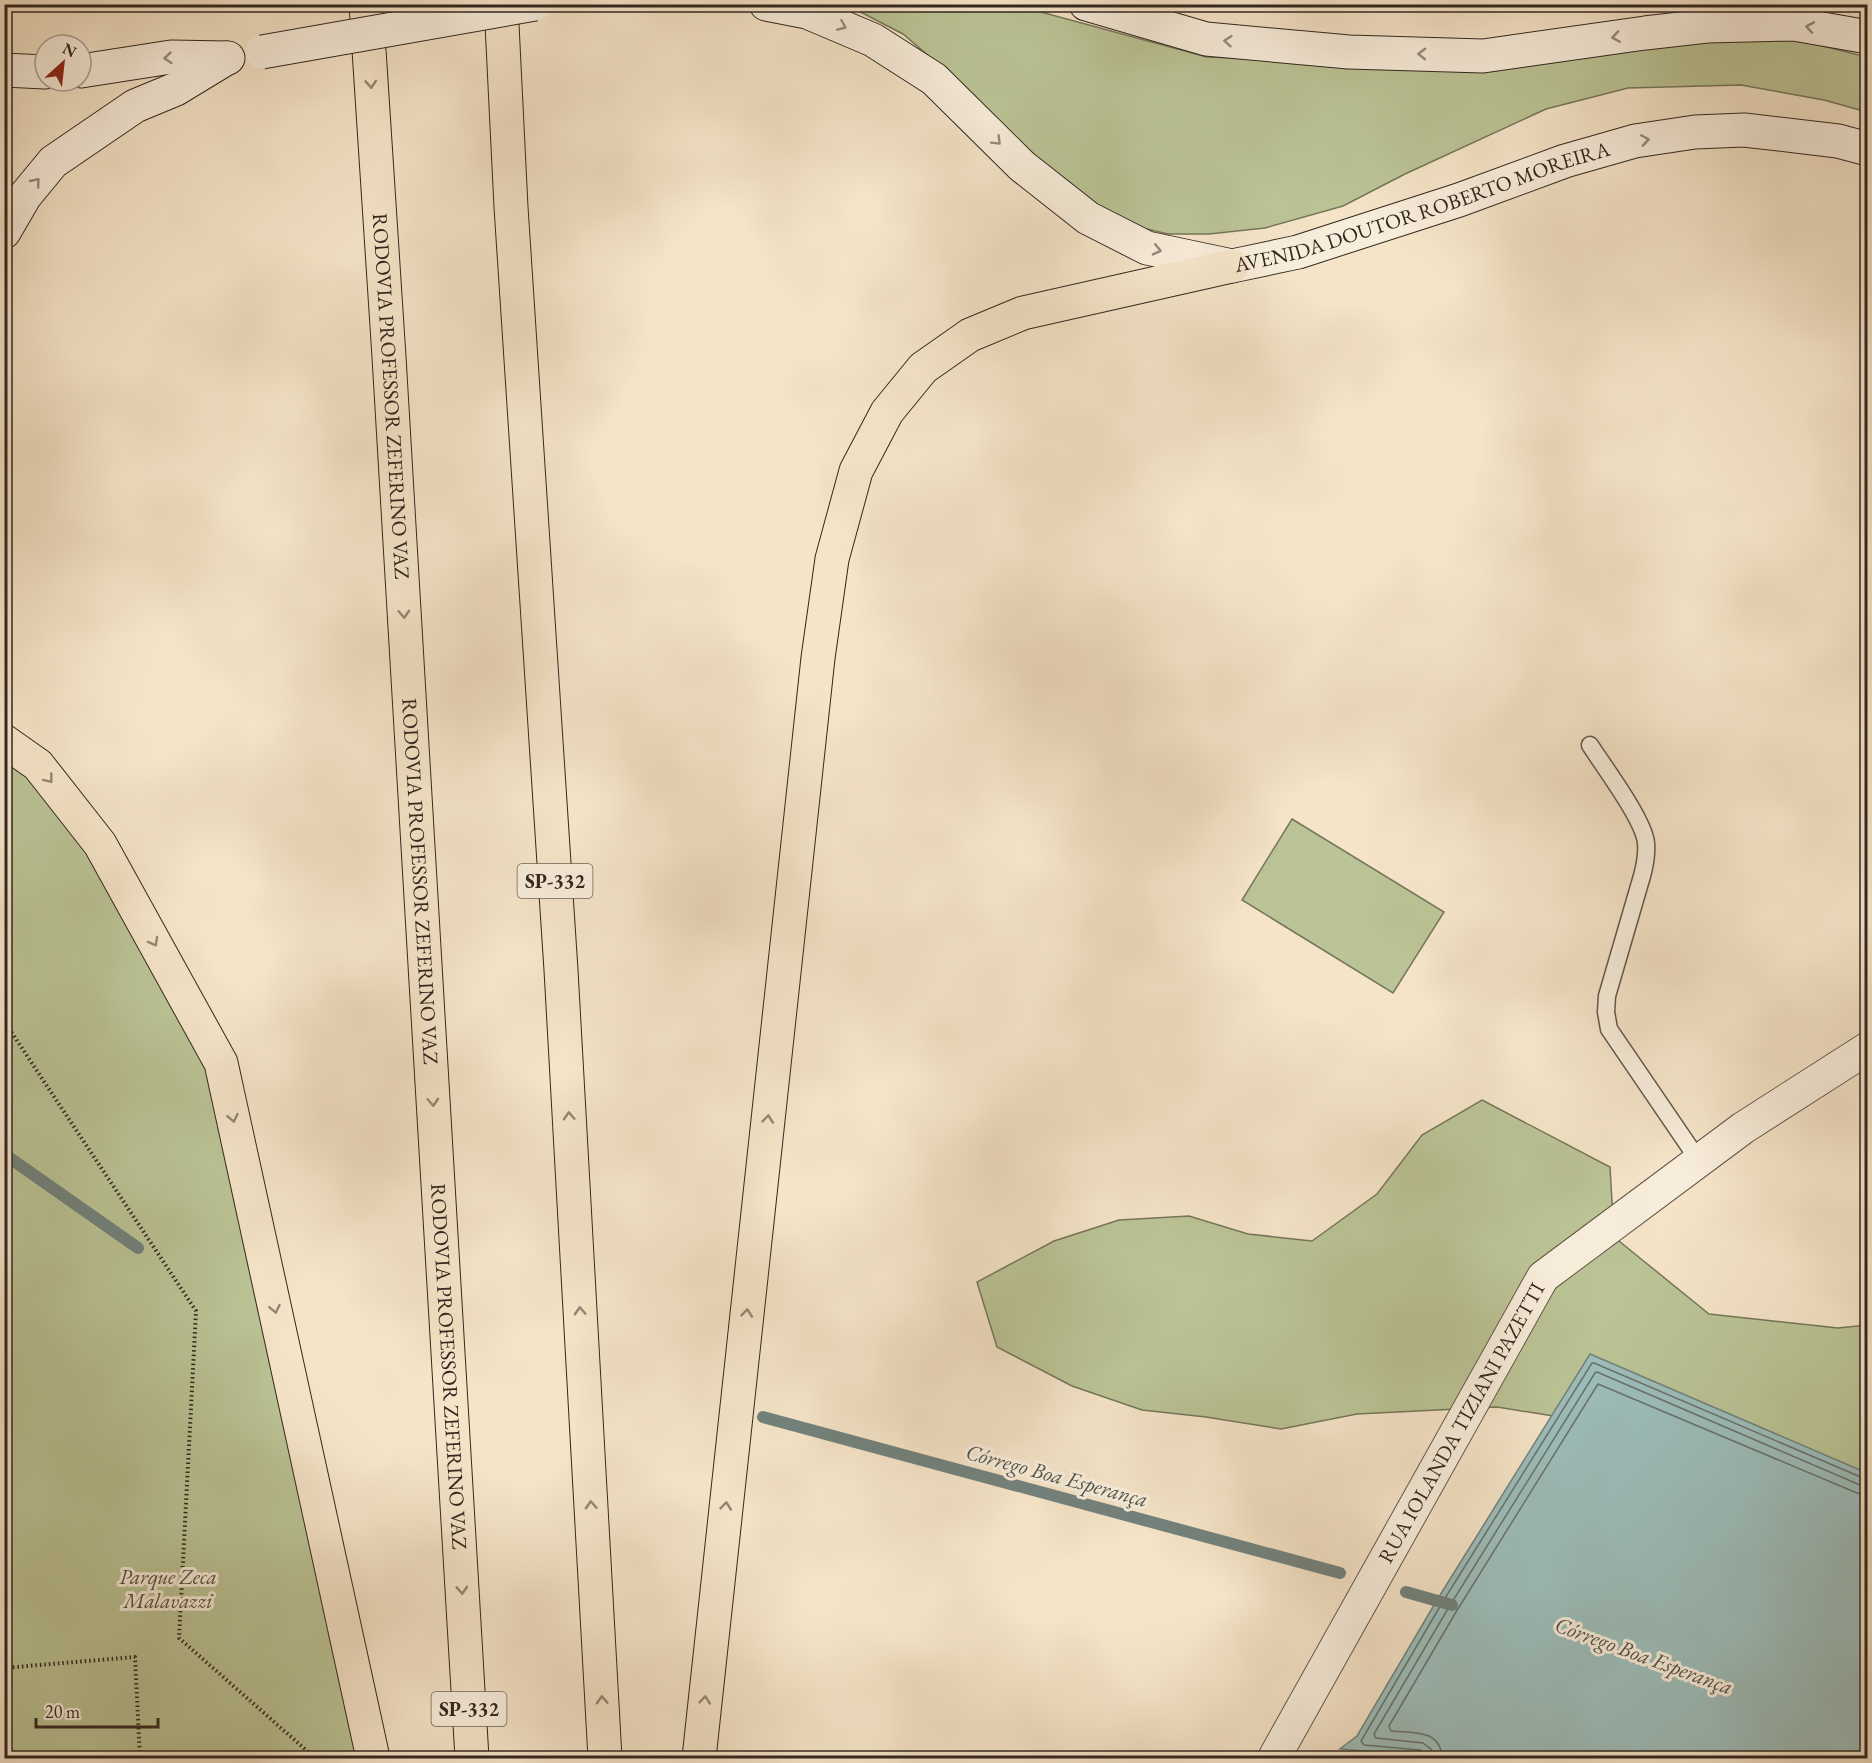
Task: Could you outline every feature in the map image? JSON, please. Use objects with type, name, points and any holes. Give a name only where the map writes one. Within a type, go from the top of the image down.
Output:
[{"type":"highway","name":"RODOVIA PROFESSOR ZEFERINO VAZ","points":[[366,4],[472,1758]]},
{"type":"highway","name":"SP-332","points":[[501,4],[511,207],[562,982],[605,1758]]},
{"type":"highway","points":[[699,1758],[818,658],[832,560],[856,471],[887,412],[923,368],[970,335],[1023,313],[1232,266]]},
{"type":"highway","points":[[4,741],[38,765],[100,844],[221,1063],[373,1758]]},
{"type":"main road","points":[[93,68],[171,57],[227,58],[535,4]]},
{"type":"main road","name":"AVENIDA DOUTOR ROBERTO MOREIRA","points":[[766,4],[807,12],[873,40],[934,79],[1022,166],[1088,218],[1147,248],[1232,266],[1298,252],[1459,200],[1565,160],[1635,141],[1695,132],[1744,130],[1838,141],[1868,149]]},
{"type":"main road","points":[[1086,4],[1206,39],[1349,52],[1483,56],[1707,26],[1794,24],[1868,37]]},
{"type":"main road","points":[[4,232],[25,196],[52,162],[135,106],[176,89],[227,58]]},
{"type":"main road","points":[[4,70],[33,71]]},
{"type":"street","name":"RUA IOLANDA TIZIANI PAZETTI","points":[[1274,1758],[1543,1278],[1743,1128],[1868,1048]]},
{"type":"lane","points":[[1590,745],[1641,824],[1646,841],[1646,860],[1642,876],[1607,996],[1606,1012],[1609,1029],[1699,1161]]},
{"type":"path","points":[[4,1021],[196,1311],[179,1638],[315,1758]]},
{"type":"path","points":[[4,1668],[135,1657],[140,1758]]},
{"type":"green space","points":[[847,5],[1015,5],[1207,57],[1439,65],[1725,34],[1807,42],[1867,57],[1867,112],[1824,100],[1741,85],[1628,88],[1546,109],[1405,174],[1343,206],[1265,228],[1209,234],[1168,234],[1121,223],[1082,201],[946,71],[903,34]]},
{"type":"green space","name":"Parque Zeca Malavazzi","points":[[4,756],[100,844],[221,1063],[373,1758],[5,1758]]},
{"type":"green space","points":[[1292,819],[1444,912],[1393,993],[1242,900]]},
{"type":"green space","points":[[1482,1100],[1610,1167],[1614,1237],[1709,1314],[1838,1328],[1867,1325],[1867,1520],[1572,1419],[1497,1407],[1357,1414],[1281,1429],[1142,1410],[1072,1386],[997,1347],[977,1282],[1054,1241],[1119,1220],[1189,1216],[1248,1234],[1312,1241],[1377,1194],[1422,1135]]},
{"type":"water","points":[[1590,1354],[1867,1473],[1867,1758],[1447,1758],[1340,1749],[1357,1736],[1437,1600]]},
{"type":"waterway","name":"Córrego Boa Esperança","points":[[4,1154],[138,1248]]},
{"type":"waterway","name":"Córrego Boa Esperança","points":[[763,1417],[1340,1573]]},
{"type":"waterway","name":"Córrego Boa Esperança","points":[[1406,1592],[1452,1605]]}]
